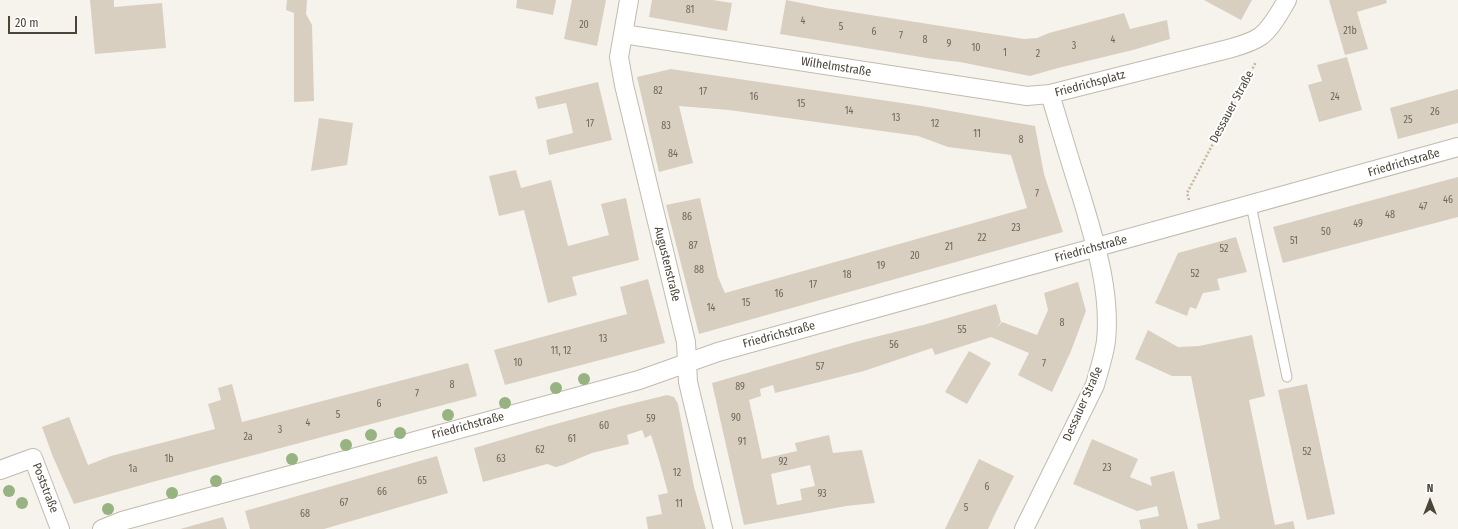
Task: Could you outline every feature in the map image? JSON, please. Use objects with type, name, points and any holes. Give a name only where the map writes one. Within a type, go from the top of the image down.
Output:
[{"type":"street","name":"Augustenstraße","points":[[629,0],[619,57],[624,85],[686,342],[688,382],[722,529]]},
{"type":"street","points":[[1261,36],[1277,18],[1287,0]]},
{"type":"street","name":"Wilhelmstraße","points":[[622,34],[1027,96],[1050,94]]},
{"type":"street","name":"Friedrichsplatz","points":[[1096,247],[1050,94],[1228,49],[1247,43],[1261,36]]},
{"type":"street","name":"Friedrichstraße","points":[[102,529],[122,521],[639,380],[718,352],[1458,148]]},
{"type":"street","name":"Dessauer Straße","points":[[1024,529],[1095,385],[1101,366],[1106,341],[1106,304],[1096,247]]},
{"type":"street","name":"Poststraße","points":[[0,470],[34,458],[60,529]]},
{"type":"lane","points":[[1251,205],[1287,377]]},
{"type":"path","name":"Dessauer Straße","points":[[1195,221],[1187,193],[1254,66],[1266,49],[1261,36]]},
{"type":"building","points":[[90,0],[114,0],[114,7],[162,3],[166,48],[95,54]]},
{"type":"building","points":[[287,0],[307,0],[306,14],[312,25],[314,101],[294,102],[294,13],[286,10]]},
{"type":"building","points":[[517,0],[556,0],[553,15],[516,8]]},
{"type":"building","points":[[572,0],[606,0],[597,46],[564,39]]},
{"type":"building","points":[[652,0],[713,0],[732,3],[727,31],[649,17]]},
{"type":"building","points":[[786,0],[826,8],[1024,39],[1037,38],[1049,33],[1124,13],[1130,29],[1167,20],[1170,39],[1030,76],[960,62],[780,34]]},
{"type":"building","points":[[1204,0],[1252,0],[1241,20]]},
{"type":"building","points":[[1329,0],[1386,0],[1387,3],[1357,12],[1368,49],[1345,55]]},
{"type":"building","points":[[1347,57],[1362,110],[1319,122],[1308,85],[1322,81],[1317,65]]},
{"type":"building","points":[[671,69],[922,106],[1035,126],[1044,174],[1063,232],[699,334],[666,205],[700,198],[718,277],[725,293],[1027,208],[1011,155],[948,147],[918,136],[729,110],[679,106],[693,163],[659,172],[637,77]]},
{"type":"building","points":[[598,82],[612,140],[549,155],[546,140],[573,133],[569,115],[566,103],[538,109],[535,97]]},
{"type":"building","points":[[1458,89],[1458,123],[1398,139],[1390,108]]},
{"type":"building","points":[[319,118],[353,123],[347,165],[311,171]]},
{"type":"building","points":[[516,170],[521,188],[551,180],[568,246],[609,235],[601,204],[626,198],[639,260],[572,277],[577,295],[548,303],[524,210],[499,216],[489,176]]},
{"type":"building","points":[[1458,177],[1458,217],[1283,263],[1273,227]]},
{"type":"building","points":[[1236,237],[1247,272],[1217,279],[1220,290],[1203,293],[1196,309],[1190,307],[1187,316],[1155,303],[1178,253]]},
{"type":"building","points":[[648,279],[665,343],[505,385],[494,350],[627,314],[620,287]]},
{"type":"building","points":[[1078,282],[1086,311],[1071,351],[1052,392],[1018,375],[1029,353],[991,337],[935,355],[932,348],[864,371],[775,393],[773,385],[760,389],[761,396],[749,400],[762,459],[797,451],[795,443],[829,435],[833,453],[862,450],[875,503],[846,506],[744,525],[712,383],[996,304],[1001,322],[996,329],[1002,322],[1037,335],[1048,310],[1044,293]],"holes":[[[810,465],[815,486],[800,489],[802,500],[777,505],[771,474]]]},
{"type":"building","points":[[1148,330],[1178,347],[1199,346],[1252,335],[1265,396],[1249,400],[1275,525],[1293,521],[1295,529],[1198,529],[1197,524],[1220,519],[1191,376],[1172,376],[1135,359]]},
{"type":"building","points":[[969,351],[991,363],[967,404],[945,392]]},
{"type":"building","points":[[468,363],[477,396],[74,504],[53,457],[42,427],[69,417],[88,465],[111,456],[215,429],[208,404],[221,400],[218,388],[232,384],[242,422]]},
{"type":"building","points":[[1307,384],[1335,514],[1307,520],[1278,390]]},
{"type":"building","points":[[667,395],[674,397],[678,404],[694,487],[706,529],[648,529],[646,517],[662,514],[658,495],[668,493],[651,435],[645,438],[642,430],[627,435],[629,444],[592,453],[556,467],[547,464],[483,482],[474,448],[552,425]]},
{"type":"building","points":[[1092,439],[1138,459],[1130,477],[1152,486],[1150,477],[1174,471],[1188,529],[1141,529],[1139,520],[1159,516],[1157,506],[1137,511],[1073,484]]},
{"type":"building","points":[[437,456],[448,493],[324,529],[250,529],[245,511]]},
{"type":"building","points":[[979,459],[1014,476],[988,529],[945,529]]},
{"type":"building","points":[[223,517],[227,529],[180,529]]}]
